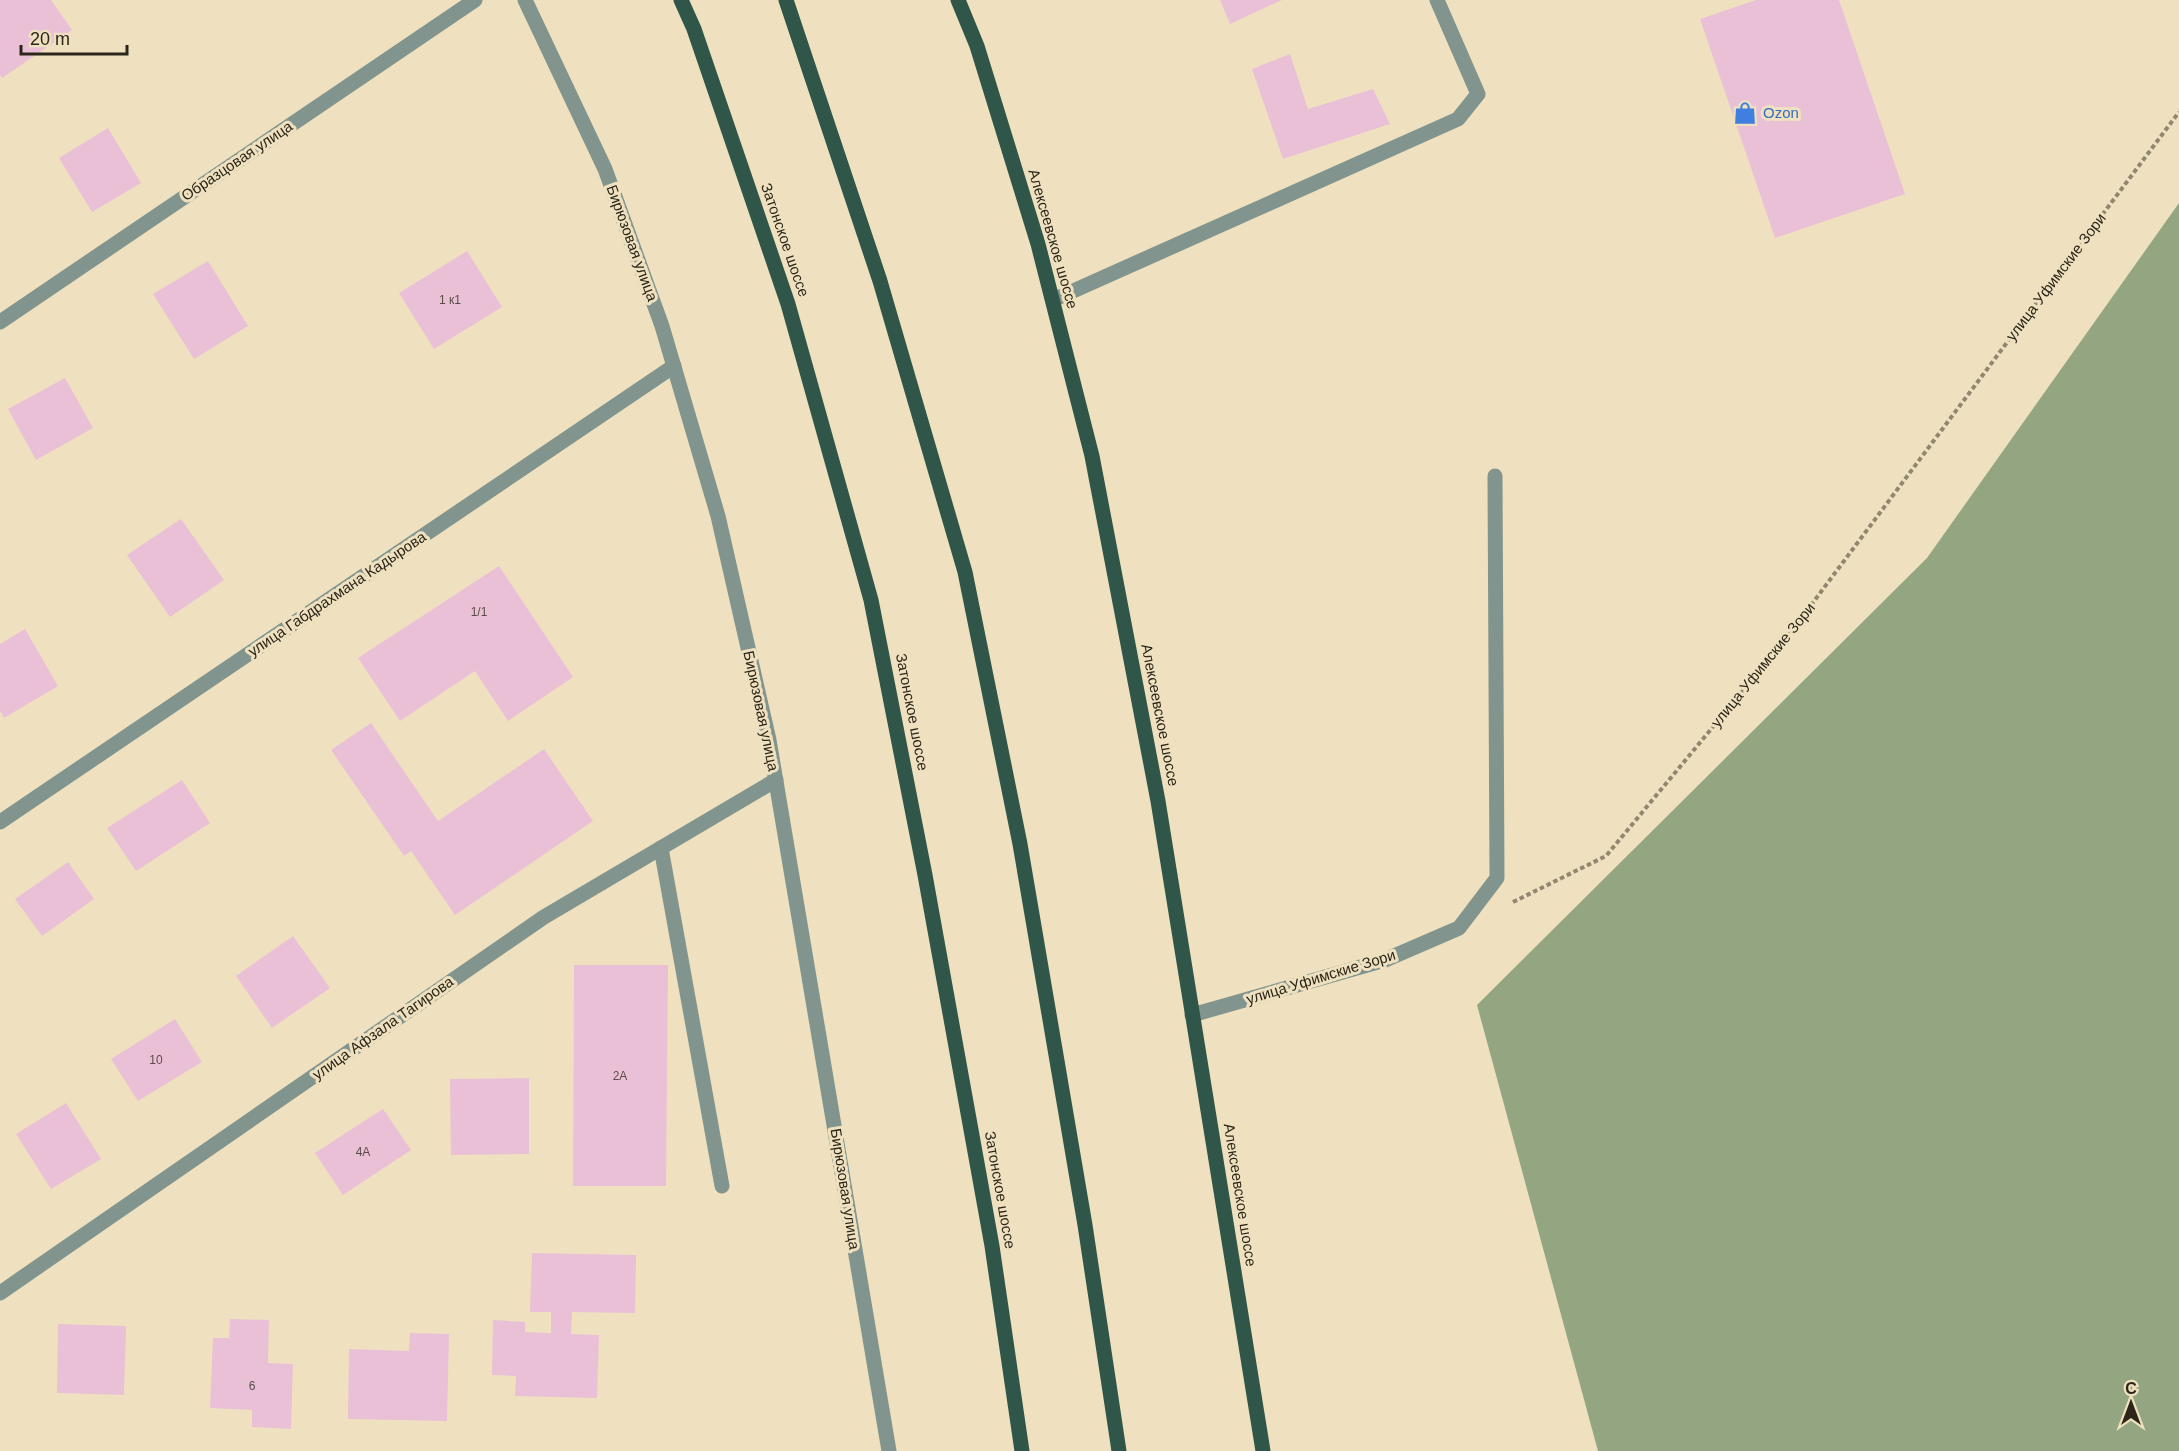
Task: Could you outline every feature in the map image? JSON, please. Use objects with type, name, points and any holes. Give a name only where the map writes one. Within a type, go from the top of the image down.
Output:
[{"type":"main road","name":"Затонское шоссе","points":[[681,0],[694,29],[788,304],[871,600],[925,875],[988,1223],[1022,1451]]},
{"type":"main road","points":[[786,0],[880,281],[965,572],[1020,844],[1085,1225],[1119,1451]]},
{"type":"main road","name":"Алексеевское шоссе","points":[[958,0],[976,46],[1035,233],[1092,456],[1158,801],[1263,1451]]},
{"type":"street","name":"Образцовая улица","points":[[0,322],[475,0]]},
{"type":"street","name":"Бирюзовая улица","points":[[525,0],[604,169],[662,326],[718,516],[776,780],[889,1451]]},
{"type":"street","points":[[1053,300],[1458,119],[1478,94],[1437,0]]},
{"type":"street","name":"улица Габдрахмана Кадырова","points":[[0,822],[674,366]]},
{"type":"street","name":"улица Уфимские Зори","points":[[1192,1015],[1385,960],[1459,928],[1497,878],[1495,476]]},
{"type":"street","name":"улица Афзала Тагирова","points":[[0,1293],[544,917],[776,780]]},
{"type":"street","points":[[661,848],[722,1186]]},
{"type":"path","name":"улица Уфимские Зори","points":[[1511,902],[1606,856],[1785,640],[2179,112]]},
{"type":"green space","points":[[2179,203],[2179,1451],[1598,1451],[1477,1005],[1927,558]]},
{"type":"building","points":[[0,0],[51,0],[72,30],[2,78],[0,75]]},
{"type":"building","points":[[1220,0],[1282,0],[1230,24]]},
{"type":"building","points":[[1756,0],[1839,0],[1905,194],[1775,238],[1700,19]]},
{"type":"building","points":[[1290,54],[1308,109],[1373,89],[1390,124],[1283,159],[1252,69]]},
{"type":"building","points":[[108,128],[141,183],[92,212],[59,158]]},
{"type":"building","points":[[467,251],[502,307],[434,349],[399,293]]},
{"type":"building","points":[[208,261],[248,326],[194,359],[153,294]]},
{"type":"building","points":[[65,378],[93,428],[36,460],[8,409]]},
{"type":"building","points":[[181,519],[224,580],[170,617],[127,555]]},
{"type":"building","points":[[499,566],[573,677],[508,721],[475,671],[400,721],[358,658]]},
{"type":"building","points":[[25,629],[58,686],[4,718],[0,711],[0,644]]},
{"type":"building","points":[[371,723],[438,821],[544,749],[593,821],[455,915],[411,851],[404,856],[331,750]]},
{"type":"building","points":[[182,780],[210,823],[136,871],[107,828]]},
{"type":"building","points":[[68,862],[94,899],[42,936],[15,899]]},
{"type":"building","points":[[293,936],[330,988],[272,1028],[236,976]]},
{"type":"building","points":[[574,965],[668,965],[666,1186],[573,1186]]},
{"type":"building","points":[[175,1019],[202,1062],[138,1101],[111,1059]]},
{"type":"building","points":[[529,1078],[529,1154],[451,1155],[450,1079]]},
{"type":"building","points":[[66,1103],[101,1159],[51,1189],[16,1134]]},
{"type":"building","points":[[383,1109],[411,1150],[343,1195],[315,1153]]},
{"type":"building","points":[[532,1253],[636,1255],[635,1313],[572,1312],[571,1334],[599,1335],[597,1398],[515,1396],[516,1376],[492,1375],[493,1320],[525,1322],[525,1332],[551,1333],[551,1312],[530,1312]]},
{"type":"building","points":[[230,1319],[269,1320],[268,1363],[293,1364],[291,1429],[252,1427],[252,1410],[210,1408],[213,1338],[229,1338]]},
{"type":"building","points":[[58,1324],[126,1326],[124,1395],[57,1393]]},
{"type":"building","points":[[410,1333],[449,1334],[447,1421],[348,1419],[349,1349],[409,1351]]},
{"type":"place","name":"Ozon","points":[[1745,113]]}]
